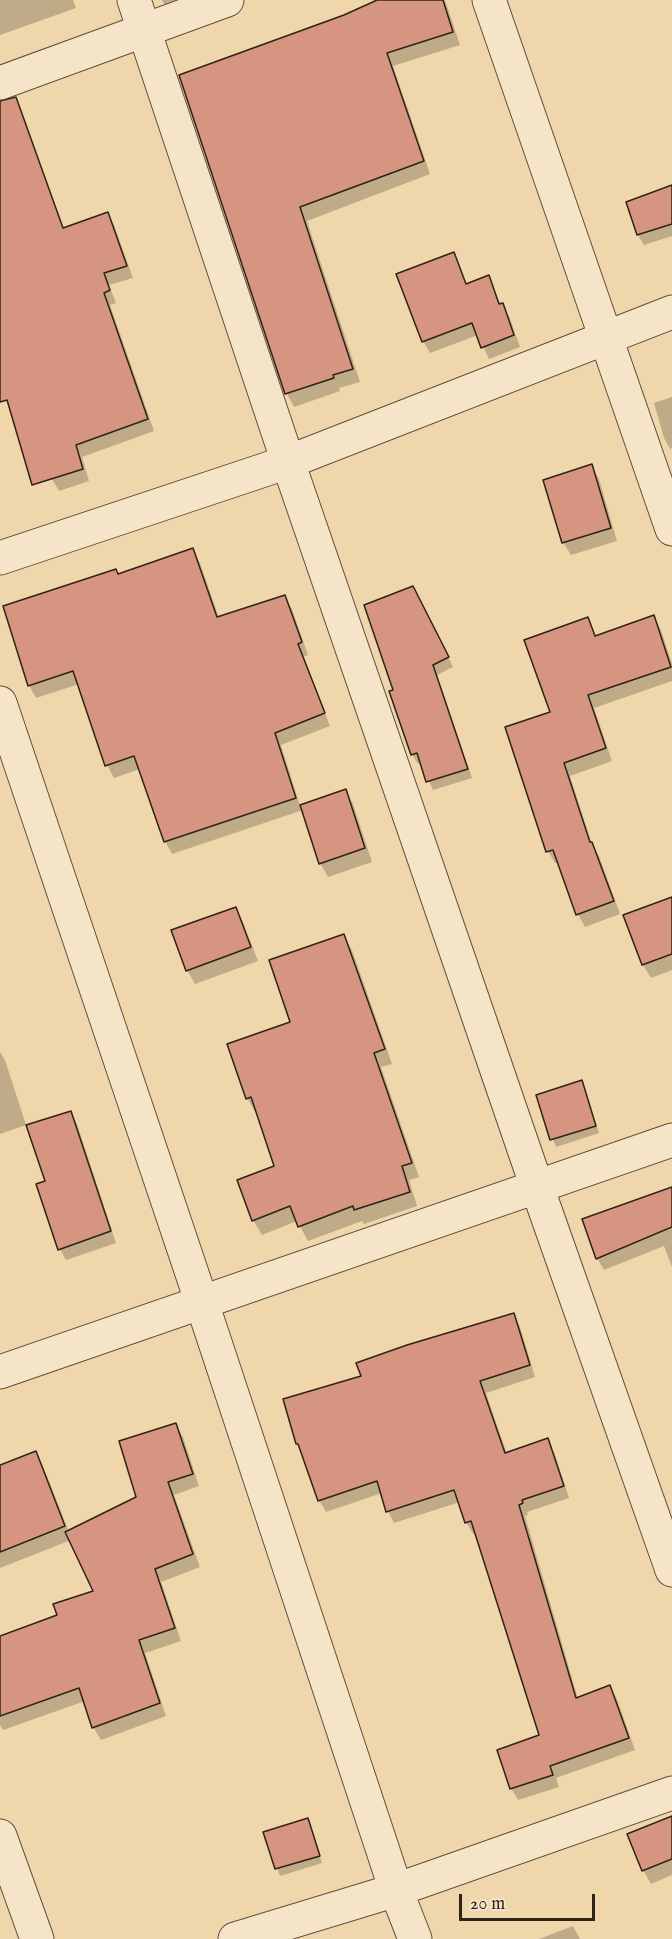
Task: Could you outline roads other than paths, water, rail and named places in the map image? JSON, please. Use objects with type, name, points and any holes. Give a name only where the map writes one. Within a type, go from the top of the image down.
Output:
[{"type":"street","points":[[0,83],[140,15],[227,0]]},
{"type":"street","points":[[489,0],[672,529]]},
{"type":"street","points":[[140,15],[288,462],[537,1186],[672,1570]]},
{"type":"street","points":[[0,558],[288,462],[672,312]]},
{"type":"street","points":[[0,703],[396,1890],[415,1939]]},
{"type":"street","points":[[0,1372],[672,1140]]},
{"type":"street","points":[[235,1939],[396,1890],[672,1793]]},
{"type":"street","points":[[0,1836],[38,1939]]}]
